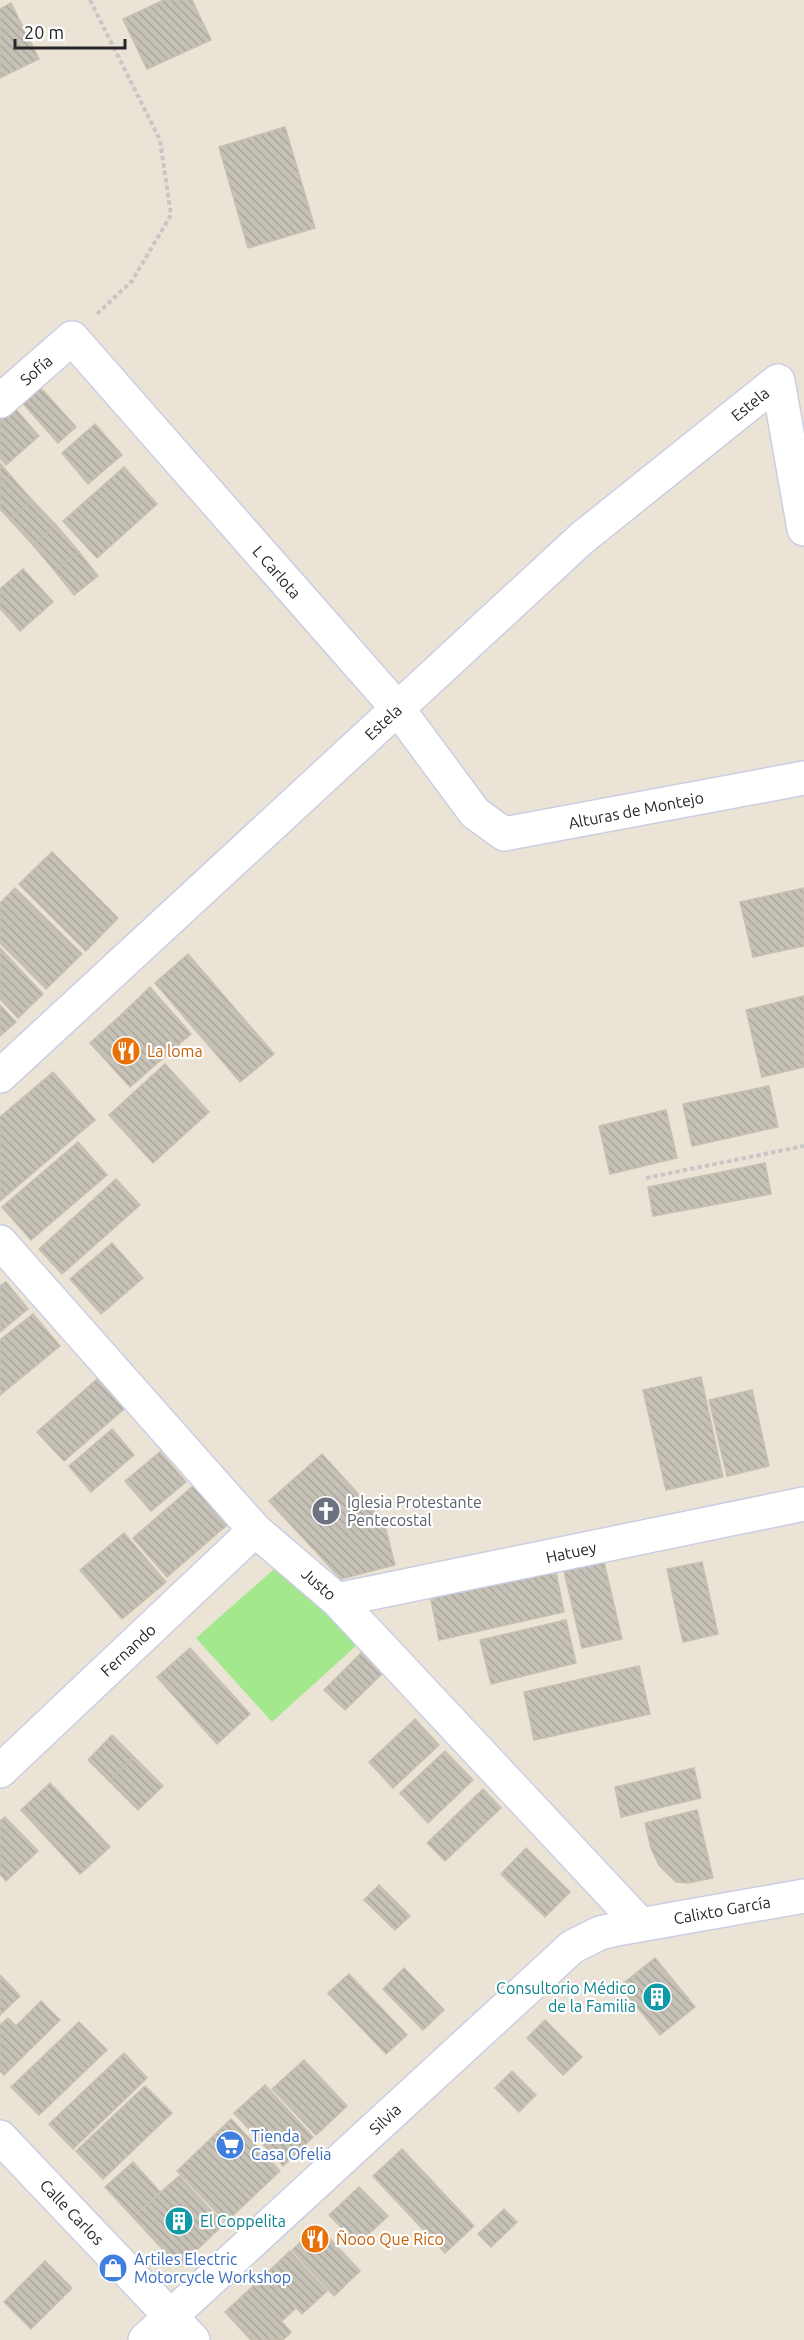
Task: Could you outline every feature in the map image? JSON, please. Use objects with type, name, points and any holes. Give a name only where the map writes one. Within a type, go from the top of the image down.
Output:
[{"type":"street","name":"Sofía","points":[[0,401],[72,338]]},
{"type":"street","name":"L Carlota","points":[[72,338],[398,709],[475,813]]},
{"type":"street","name":"Estela","points":[[0,1076],[582,538],[778,381],[804,529]]},
{"type":"street","name":"Alturas de Montejo","points":[[475,813],[504,834],[804,778]]},
{"type":"street","name":"Justo","points":[[0,1242],[255,1530],[338,1600],[640,1924]]},
{"type":"street","name":"Hatuey","points":[[338,1600],[804,1504]]},
{"type":"street","name":"Fernando","points":[[0,1771],[255,1530]]},
{"type":"street","name":"Calixto García","points":[[640,1924],[804,1896]]},
{"type":"street","name":"Silvia","points":[[145,2340],[182,2328],[572,1947],[600,1933],[640,1924]]},
{"type":"street","name":"Calle Carlos","points":[[0,2137],[182,2328]]},
{"type":"path","points":[[72,338],[132,280],[171,215],[160,140],[90,0]]},
{"type":"path","points":[[645,1179],[804,1146]]},
{"type":"green space","points":[[282,1562],[357,1645],[272,1722],[196,1638]]},
{"type":"building","points":[[164,0],[192,0],[211,40],[147,69],[123,19]]},
{"type":"building","points":[[11,3],[39,59],[0,78],[0,9]]},
{"type":"building","points":[[285,127],[315,228],[248,248],[219,147]]},
{"type":"building","points":[[39,386],[76,427],[58,443],[21,401]]},
{"type":"building","points":[[12,405],[39,436],[6,465],[0,458],[0,416]]},
{"type":"building","points":[[95,424],[122,455],[88,484],[62,453]]},
{"type":"building","points":[[0,463],[10,475],[0,484]]},
{"type":"building","points":[[124,467],[157,504],[97,558],[63,521]]},
{"type":"building","points":[[10,475],[32,500],[10,520],[0,509],[0,484]]},
{"type":"building","points":[[32,500],[56,525],[33,545],[10,520]]},
{"type":"building","points":[[56,525],[79,552],[55,571],[33,545]]},
{"type":"building","points":[[79,552],[98,576],[74,595],[55,571]]},
{"type":"building","points":[[23,569],[53,602],[20,631],[0,608],[0,589]]},
{"type":"building","points":[[52,852],[118,918],[86,951],[19,884]]},
{"type":"building","points":[[15,888],[82,954],[46,989],[0,943],[0,903]]},
{"type":"building","points":[[804,888],[804,946],[753,957],[740,902]]},
{"type":"building","points":[[0,948],[43,994],[18,1018],[0,999]]},
{"type":"building","points":[[188,954],[274,1054],[240,1082],[155,983]]},
{"type":"building","points":[[150,987],[191,1034],[162,1059],[121,1015]]},
{"type":"building","points":[[804,996],[804,1067],[762,1077],[746,1010]]},
{"type":"building","points":[[0,1005],[16,1022],[0,1036]]},
{"type":"building","name":"La loma","points":[[121,1015],[162,1059],[130,1087],[90,1043]]},
{"type":"building","points":[[165,1064],[209,1112],[153,1163],[109,1115]]},
{"type":"building","points":[[53,1072],[95,1120],[0,1201],[0,1117]]},
{"type":"building","points":[[769,1086],[778,1127],[692,1146],[683,1104]]},
{"type":"building","points":[[666,1110],[677,1158],[610,1174],[599,1126]]},
{"type":"building","points":[[78,1142],[107,1175],[31,1240],[2,1207]]},
{"type":"building","points":[[765,1163],[771,1194],[653,1216],[648,1187]]},
{"type":"building","points":[[116,1179],[140,1205],[62,1274],[39,1249]]},
{"type":"building","points":[[112,1243],[143,1278],[101,1314],[70,1279]]},
{"type":"building","points":[[6,1282],[28,1309],[0,1332],[0,1286]]},
{"type":"building","points":[[33,1314],[60,1346],[0,1395],[0,1340]]},
{"type":"building","points":[[701,1377],[723,1477],[666,1490],[643,1390]]},
{"type":"building","points":[[97,1379],[124,1409],[64,1461],[37,1432]]},
{"type":"building","points":[[752,1390],[769,1466],[727,1476],[709,1400]]},
{"type":"building","points":[[112,1429],[134,1455],[91,1492],[69,1466]]},
{"type":"building","points":[[160,1452],[186,1482],[151,1511],[125,1481]]},
{"type":"building","name":"Iglesia Protestante Pentecostal","points":[[322,1454],[384,1522],[395,1565],[341,1579],[269,1501]]},
{"type":"building","points":[[193,1486],[227,1525],[167,1577],[133,1538]]},
{"type":"building","points":[[124,1533],[166,1582],[122,1619],[80,1570]]},
{"type":"building","points":[[604,1562],[622,1639],[582,1648],[564,1571]]},
{"type":"building","points":[[702,1562],[718,1634],[683,1642],[667,1569]]},
{"type":"building","points":[[555,1567],[564,1612],[439,1640],[430,1595]]},
{"type":"building","points":[[566,1620],[576,1663],[491,1684],[480,1640]]},
{"type":"building","points":[[190,1648],[250,1714],[217,1744],[157,1677]]},
{"type":"building","points":[[364,1650],[385,1671],[345,1710],[324,1690]]},
{"type":"building","points":[[639,1666],[650,1714],[534,1740],[524,1692]]},
{"type":"building","points":[[415,1719],[439,1745],[393,1788],[369,1762]]},
{"type":"building","points":[[112,1735],[134,1757],[109,1781],[88,1760]]},
{"type":"building","points":[[445,1751],[473,1780],[428,1823],[400,1793]]},
{"type":"building","points":[[134,1757],[163,1786],[138,1810],[109,1781]]},
{"type":"building","points":[[694,1768],[701,1798],[621,1817],[615,1787]]},
{"type":"building","points":[[50,1783],[110,1847],[80,1874],[21,1810]]},
{"type":"building","points":[[483,1789],[501,1808],[445,1861],[427,1843]]},
{"type":"building","points":[[697,1810],[713,1878],[688,1883],[676,1882],[659,1865],[651,1848],[645,1823]]},
{"type":"building","points":[[5,1817],[38,1851],[6,1881],[0,1874],[0,1821]]},
{"type":"building","points":[[526,1848],[570,1892],[545,1917],[501,1874]]},
{"type":"building","points":[[379,1885],[410,1916],[395,1930],[364,1900]]},
{"type":"building","name":"Consultorio Médico de la Familia","points":[[655,1958],[695,2007],[660,2035],[620,1986]]},
{"type":"building","points":[[404,1968],[444,2010],[423,2030],[383,1989]]},
{"type":"building","points":[[349,1974],[407,2035],[386,2054],[328,1993]]},
{"type":"building","points":[[0,1975],[20,1996],[0,2015]]},
{"type":"building","points":[[41,2001],[60,2020],[4,2075],[0,2071],[0,2025],[8,2018],[16,2026]]},
{"type":"building","points":[[545,2020],[582,2057],[563,2075],[527,2038]]},
{"type":"building","points":[[79,2022],[107,2050],[39,2115],[11,2087]]},
{"type":"building","points":[[124,2053],[147,2078],[73,2149],[49,2124]]},
{"type":"building","points":[[304,2060],[347,2106],[316,2135],[272,2089]]},
{"type":"building","points":[[512,2071],[536,2095],[519,2112],[495,2088]]},
{"type":"building","points":[[265,2085],[313,2137],[283,2166],[234,2113]]},
{"type":"building","points":[[145,2086],[172,2113],[103,2179],[76,2151]]},
{"type":"building","name":"Tienda Casa Ofelia","points":[[231,2119],[280,2171],[226,2222],[177,2171]]},
{"type":"building","points":[[402,2149],[474,2226],[445,2253],[373,2176]]},
{"type":"building","points":[[133,2162],[160,2192],[133,2217],[105,2187]]},
{"type":"building","name":"El Coppelita","points":[[179,2176],[224,2224],[179,2267],[133,2217]]},
{"type":"building","points":[[359,2187],[388,2216],[358,2244],[329,2215]]},
{"type":"building","points":[[504,2209],[517,2222],[491,2247],[478,2234]]},
{"type":"building","points":[[318,2226],[360,2271],[334,2296],[292,2250]]},
{"type":"building","points":[[290,2251],[327,2291],[302,2314],[266,2274]]},
{"type":"building","points":[[45,2261],[72,2288],[31,2329],[4,2302]]},
{"type":"building","points":[[265,2275],[295,2309],[282,2321],[251,2288]]},
{"type":"building","points":[[251,2288],[291,2332],[283,2340],[251,2340],[225,2312]]},
{"type":"place","name":"La loma","points":[[126,1051]]},
{"type":"place","name":"Iglesia Protestante Pentecostal","points":[[326,1511]]},
{"type":"place","name":"Consultorio Médico de la Familia","points":[[657,1997]]},
{"type":"place","name":"Tienda Casa Ofelia","points":[[230,2145]]},
{"type":"place","name":"El Coppelita","points":[[179,2221]]},
{"type":"place","name":"Ñooo Que Rico","points":[[315,2239]]},
{"type":"place","name":"Artiles Electric Motorcycle Workshop","points":[[113,2268]]}]
